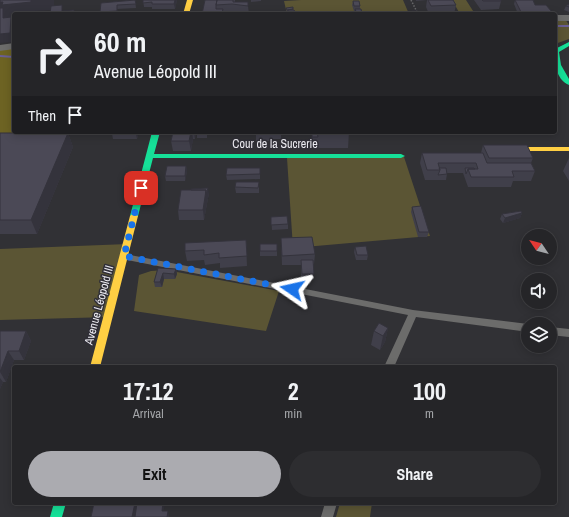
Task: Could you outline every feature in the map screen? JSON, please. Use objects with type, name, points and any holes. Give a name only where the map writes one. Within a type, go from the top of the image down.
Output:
[{"type":"street","points":[[187,12],[190,0]]},
{"type":"street","points":[[557,18],[569,18]]},
{"type":"street","points":[[557,50],[569,44]]},
{"type":"street","points":[[0,48],[12,46]]},
{"type":"street","points":[[557,66],[558,72],[569,83]]},
{"type":"street","name":"Avenue Léopold III","points":[[96,365],[156,134]]},
{"type":"street","points":[[501,149],[569,149]]},
{"type":"street","name":"Cour de la Sucrerie","points":[[150,156],[401,156]]},
{"type":"street","points":[[56,517],[59,505]]},
{"type":"lane","points":[[124,256],[413,313],[521,327]]},
{"type":"lane","points":[[390,365],[413,313]]},
{"type":"lane","points":[[557,332],[569,333]]},
{"type":"lane","points":[[327,517],[331,505]]},
{"type":"path","points":[[411,0],[417,12]]},
{"type":"shaded area","points":[[403,0],[408,12],[287,12],[284,1]]},
{"type":"shaded area","points":[[452,0],[466,0],[474,12],[459,12]]},
{"type":"shaded area","points":[[565,19],[569,25],[569,39],[557,43],[557,20]]},
{"type":"shaded area","points":[[12,46],[12,134],[0,133],[0,48]]},
{"type":"shaded area","points":[[404,157],[430,236],[293,248],[287,158]]},
{"type":"shaded area","points":[[128,244],[110,317],[0,320],[0,249]]},
{"type":"shaded area","points":[[166,270],[279,291],[266,331],[134,311],[139,275],[151,271]]},
{"type":"shaded area","points":[[339,505],[372,505],[370,517],[336,517]]},
{"type":"building","points":[[0,0],[31,0],[31,2],[2,5],[3,2],[0,2]]},
{"type":"building","points":[[135,0],[136,4],[117,5],[117,11],[100,12],[101,3]]},
{"type":"building","points":[[143,0],[175,0],[174,4],[152,4],[152,2],[143,3]]},
{"type":"building","points":[[205,0],[217,0],[216,9],[223,9],[222,12],[202,12]]},
{"type":"building","points":[[217,0],[248,2],[248,6],[232,4],[216,5]]},
{"type":"building","points":[[428,0],[453,0],[456,5],[431,6]]},
{"type":"building","points":[[482,0],[501,0],[501,1],[483,1]]},
{"type":"building","points":[[515,0],[533,0],[535,5],[546,5],[552,12],[521,12]]},
{"type":"building","points":[[353,1],[359,1],[360,6],[354,6]]},
{"type":"building","points":[[62,5],[62,11],[74,10],[74,12],[50,12],[51,6]]},
{"type":"building","points":[[293,7],[293,9],[287,10],[286,8]]},
{"type":"building","points":[[0,8],[3,8],[3,18],[11,17],[10,33],[0,34]]},
{"type":"building","points":[[355,9],[361,9],[362,12],[356,12]]},
{"type":"building","points":[[288,10],[294,10],[295,12],[288,12]]},
{"type":"building","points":[[0,133],[68,134],[31,220],[0,220]]},
{"type":"building","points":[[173,134],[191,134],[189,141],[171,141]]},
{"type":"building","points":[[312,134],[317,134],[318,137],[312,137]]},
{"type":"building","points":[[483,145],[527,145],[533,158],[489,158]]},
{"type":"building","points":[[422,153],[483,153],[487,163],[531,163],[535,171],[512,171],[514,177],[471,177],[468,169],[478,169],[476,163],[438,163],[440,170],[427,170]]},
{"type":"building","points":[[167,166],[186,166],[185,176],[165,176]]},
{"type":"building","points":[[227,168],[260,168],[260,174],[226,175]]},
{"type":"building","points":[[439,168],[446,168],[447,174],[438,175],[440,170]]},
{"type":"building","points":[[465,168],[475,169],[468,169],[466,174]]},
{"type":"building","points":[[236,182],[259,182],[258,188],[235,187]]},
{"type":"building","points":[[208,188],[206,195],[206,190],[191,190],[191,189]]},
{"type":"building","points":[[181,190],[206,190],[203,210],[178,210]]},
{"type":"building","points":[[421,206],[429,232],[419,232],[412,207]]},
{"type":"building","points":[[521,211],[522,213],[505,218],[502,214]]},
{"type":"building","points":[[287,216],[288,224],[271,225],[271,217]]},
{"type":"building","points":[[312,237],[315,254],[282,256],[281,238]]},
{"type":"building","points":[[246,240],[247,256],[219,258],[219,253],[204,255],[204,250],[185,251],[185,243]]},
{"type":"building","points":[[260,244],[277,244],[277,251],[260,251]]},
{"type":"building","points":[[366,246],[368,255],[357,255],[355,247]]},
{"type":"building","points":[[301,260],[313,260],[314,274],[302,274]]},
{"type":"building","points":[[158,268],[176,269],[174,274],[163,273],[160,282],[154,282]]},
{"type":"building","points":[[379,323],[388,328],[383,336],[374,331]]},
{"type":"building","points":[[0,331],[26,331],[19,351],[8,351],[0,372]]},
{"type":"building","points":[[94,505],[135,505],[132,517],[91,517]]},
{"type":"building","points":[[137,505],[163,505],[162,511],[168,511],[167,517],[135,517]]},
{"type":"waterway","points":[[557,26],[569,26]]},
{"type":"waterway","points":[[0,56],[12,57]]},
{"type":"traffic: fast","points":[[557,50],[569,44]]},
{"type":"traffic: fast","points":[[557,60],[563,76],[569,83]]},
{"type":"traffic: fast","points":[[134,216],[155,134]]},
{"type":"traffic: fast","points":[[150,156],[401,156]]},
{"type":"traffic: fast","points":[[56,517],[59,505]]},
{"type":"traffic: slow","points":[[187,12],[190,0]]},
{"type":"traffic: slow","points":[[501,149],[569,149]]},
{"type":"traffic: slow","points":[[96,365],[134,216]]},
{"type":"route","points":[[141,188],[124,256],[292,289]]}]
